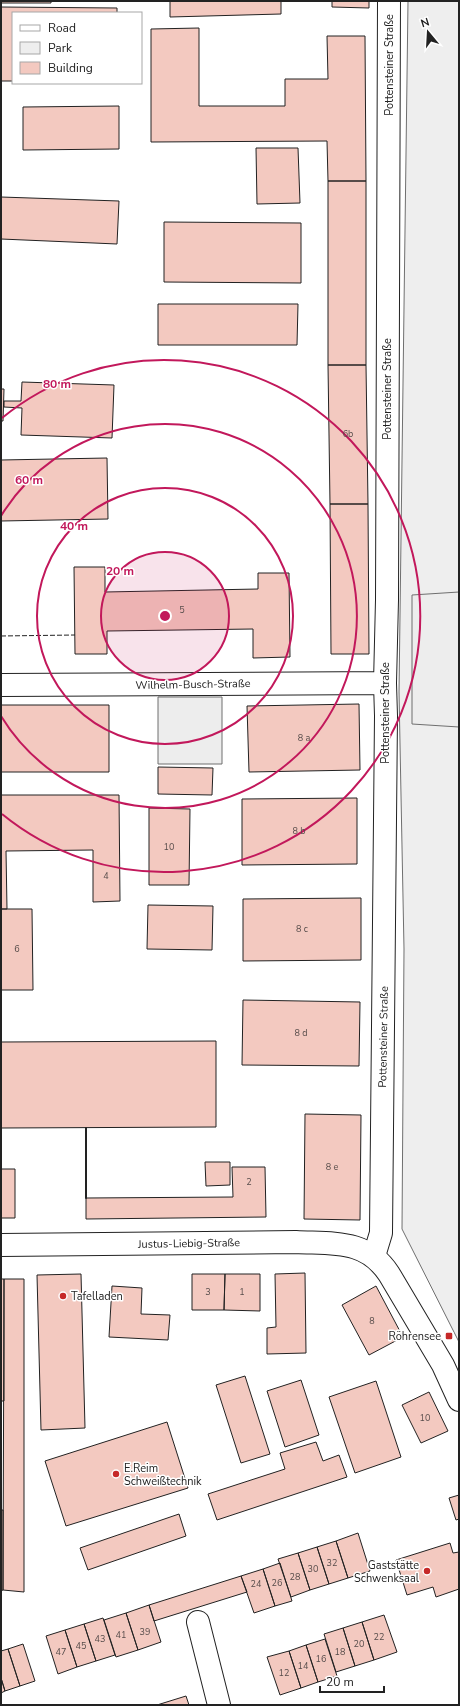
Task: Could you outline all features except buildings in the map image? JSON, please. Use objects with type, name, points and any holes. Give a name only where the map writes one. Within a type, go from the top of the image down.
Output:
[{"type":"street","name":"Pottensteiner Straße","points":[[374,1256],[381,1233],[386,724],[385,682],[387,600],[389,1]]},
{"type":"street","name":"Wilhelm-Busch-Straße","points":[[1,685],[385,682]]},
{"type":"street","name":"Justus-Liebig-Straße","points":[[1,1245],[296,1242],[341,1244],[366,1251],[374,1256]]},
{"type":"street","points":[[374,1256],[382,1263],[389,1274],[443,1365],[459,1400]]},
{"type":"street","points":[[198,1622],[219,1705]]},
{"type":"green space","points":[[408,1],[459,1],[459,1342],[402,1229],[404,949],[399,692]]},
{"type":"shaded area","points":[[459,592],[459,727],[412,724],[412,595]]},
{"type":"shaded area","points":[[158,697],[222,697],[222,764],[158,764]]},
{"type":"fence","points":[[1,636],[75,635]]},
{"type":"wall","points":[[86,1128],[86,1198]]},
{"type":"place","name":"Tafelladen","points":[[63,1296]]},
{"type":"place","name":"Röhrensee","points":[[449,1336]]},
{"type":"place","name":"E.Reim Schweißtechnik","points":[[116,1474]]},
{"type":"place","name":"Gaststätte Schwenksaal","points":[[427,1571]]}]
